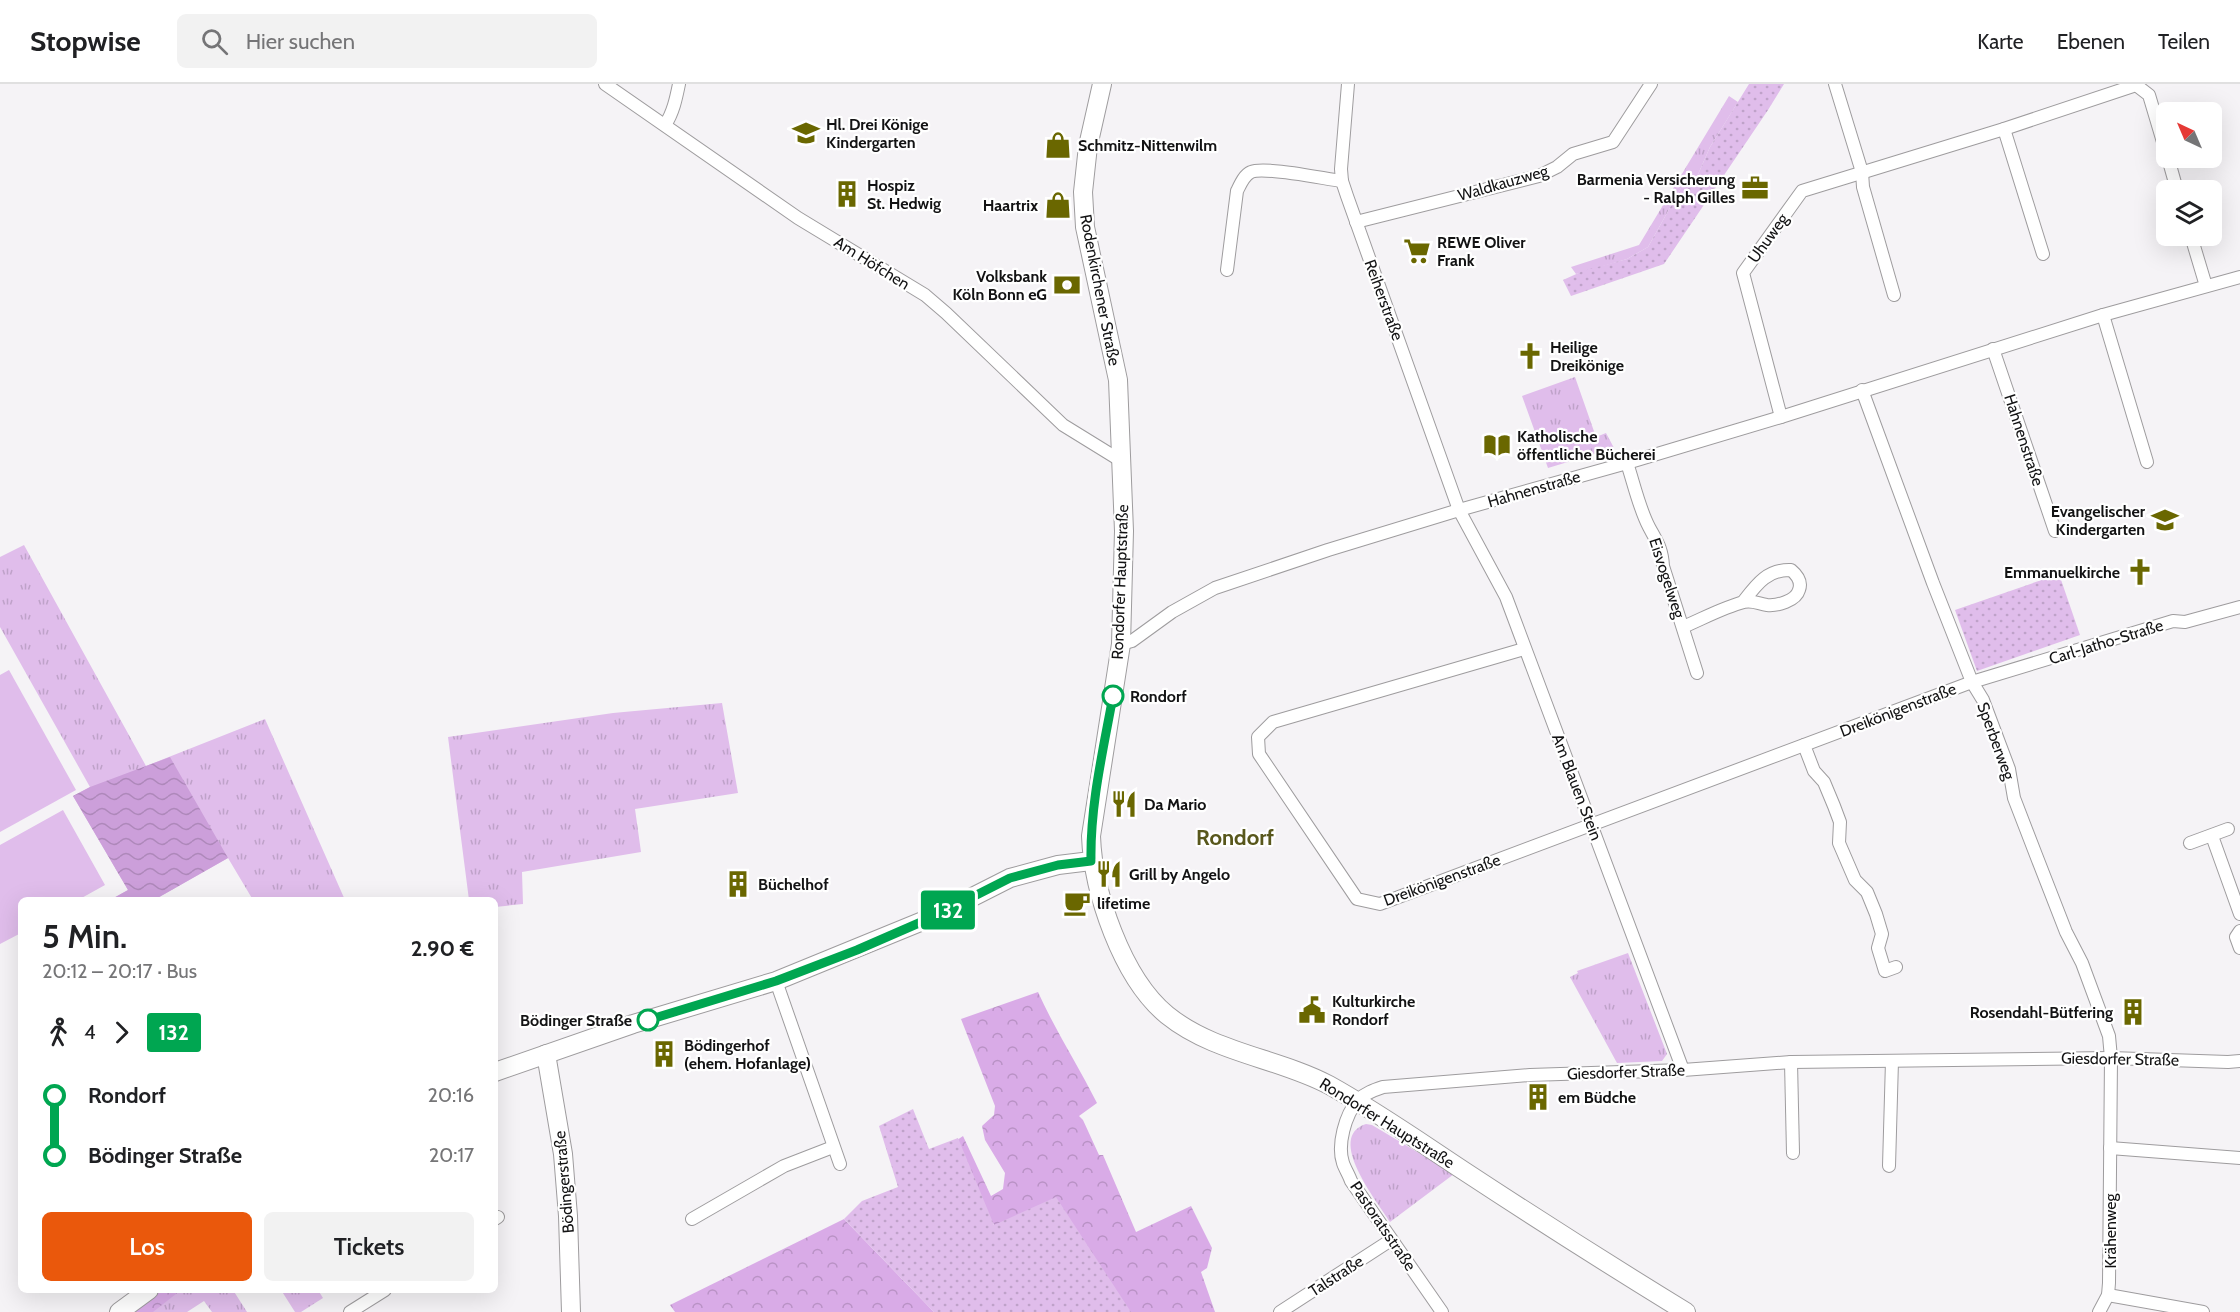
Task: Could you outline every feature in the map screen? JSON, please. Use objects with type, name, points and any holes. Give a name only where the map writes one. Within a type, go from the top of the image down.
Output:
[{"type":"main road","name":"Rodenkirchener Straße","points":[[1102,84],[1088,146],[1083,192],[1085,227],[1118,380],[1123,462]]},
{"type":"main road","name":"Rondorfer Hauptstraße","points":[[1123,462],[1121,644],[1090,836],[1091,861],[1102,901],[1126,963],[1143,988],[1168,1015],[1209,1040],[1304,1073],[1357,1101],[1686,1312]]},
{"type":"main road","points":[[498,1071],[633,1024],[776,981],[935,916],[1010,878],[1058,865],[1091,861]]},
{"type":"main road","name":"Bödingerstraße","points":[[546,1054],[563,1154],[568,1216],[571,1312]]},
{"type":"main road","points":[[119,1312],[145,1293]]},
{"type":"street","name":"Am Höfchen","points":[[605,84],[798,218],[925,296],[946,313],[1063,425],[1123,462]]},
{"type":"street","points":[[665,125],[676,101],[679,84]]},
{"type":"street","name":"Reiherstraße","points":[[1348,84],[1342,181],[1459,510]]},
{"type":"street","name":"Waldkauzweg","points":[[1356,222],[1539,176],[1557,168],[1573,154],[1613,142],[1652,84]]},
{"type":"street","points":[[1835,84],[1862,172],[1863,187],[1894,295]]},
{"type":"street","name":"Uhuweg","points":[[1781,417],[1743,273],[1802,191],[2004,129],[2136,85],[2149,95],[2156,118]]},
{"type":"street","points":[[2004,129],[2043,254]]},
{"type":"street","points":[[1227,270],[1237,191],[1251,172],[1265,170],[1342,181]]},
{"type":"street","points":[[2194,246],[2206,286]]},
{"type":"street","name":"Hahnenstraße","points":[[1121,644],[1132,641],[1173,612],[1215,588],[1328,550],[1781,417],[2103,315],[2240,277]]},
{"type":"street","points":[[2103,315],[2146,462]]},
{"type":"street","name":"Hahnenstraße","points":[[1993,349],[2055,531]]},
{"type":"street","name":"Sperberweg","points":[[1862,390],[1972,682],[1983,700],[2009,769],[2014,798],[2062,922],[2082,963],[2109,1036],[2111,1058]]},
{"type":"street","name":"Eisvogelweg","points":[[1627,463],[1649,527],[1656,536],[1662,554],[1663,567],[1697,672]]},
{"type":"street","name":"Am Blauen Stein","points":[[1459,510],[1506,597],[1683,1070]]},
{"type":"street","name":"Eisvogelweg","points":[[1683,627],[1743,602]]},
{"type":"street","name":"Carl-Jatho-Straße","points":[[1972,682],[2173,621],[2185,622],[2240,607]]},
{"type":"street","name":"Dreikönigenstraße","points":[[1524,649],[1273,722],[1258,737],[1259,754],[1357,899],[1380,904],[1972,682]]},
{"type":"street","points":[[1804,745],[1814,771],[1824,782],[1834,806],[1839,822],[1839,843],[1855,880],[1867,892],[1876,914],[1882,934],[1878,948],[1885,971],[1896,967]]},
{"type":"street","points":[[2190,843],[2228,830]]},
{"type":"street","points":[[2212,836],[2240,914]]},
{"type":"street","points":[[2240,931],[2236,937],[2240,948]]},
{"type":"street","points":[[776,981],[840,1164]]},
{"type":"street","name":"Giesdorfer Straße","points":[[1357,1101],[1369,1092],[1383,1087],[1530,1076],[1683,1070],[1791,1062],[2111,1058],[2240,1061]]},
{"type":"street","name":"Krähenweg","points":[[2099,1312],[2108,1295],[2109,1283],[2111,1058]]},
{"type":"street","points":[[1889,1167],[1892,1061]]},
{"type":"street","points":[[1791,1062],[1793,1153]]},
{"type":"street","name":"Pastoratsstraße","points":[[1357,1101],[1347,1121],[1341,1145],[1343,1162],[1351,1181],[1442,1312]]},
{"type":"street","points":[[692,1219],[784,1166],[833,1147]]},
{"type":"street","points":[[2110,1148],[2240,1158]]},
{"type":"street","name":"Talstraße","points":[[1280,1312],[1391,1240]]},
{"type":"street","points":[[350,1312],[380,1293]]},
{"type":"street","points":[[2108,1295],[2203,1312]]},
{"type":"green space","points":[[1749,84],[1784,84],[1664,264],[1571,296],[1563,280],[1583,271],[1627,259],[1648,247],[1681,188],[1696,179],[1710,147]]},
{"type":"green space","points":[[1729,96],[1738,102],[1710,147],[1696,179],[1681,188],[1648,247],[1627,259],[1576,274],[1571,267],[1639,245]]},
{"type":"green space","points":[[1575,377],[1596,437],[1606,433],[1614,448],[1548,468],[1522,396]]},
{"type":"green space","points":[[24,545],[146,766],[265,719],[344,897],[251,897],[228,858],[159,897],[115,897],[128,890],[73,796],[90,787],[0,627],[0,557]]},
{"type":"green space","points":[[2059,574],[2080,635],[1977,671],[1955,610]]},
{"type":"green space","points":[[9,670],[76,790],[0,832],[0,675]]},
{"type":"green space","points":[[722,703],[738,793],[635,809],[641,852],[522,872],[523,904],[498,907],[498,897],[469,897],[448,737],[613,713]]},
{"type":"green space","points":[[63,810],[105,885],[83,897],[18,897],[18,935],[0,944],[0,845]]},
{"type":"green space","points":[[1628,953],[1667,1054],[1662,1061],[1617,1063],[1570,977],[1578,973],[1577,971]]},
{"type":"green space","points":[[1038,992],[1097,1103],[1079,1116],[1099,1155],[1103,1155],[1136,1232],[1191,1206],[1212,1248],[1207,1268],[1201,1272],[1215,1312],[1113,1312],[997,1228],[982,1210],[947,1147],[963,1136],[991,1196],[1003,1189],[1005,1173],[985,1140],[982,1126],[994,1115],[995,1106],[961,1019]]},
{"type":"green space","points":[[913,1109],[929,1149],[958,1138],[994,1225],[1056,1197],[1131,1312],[934,1312],[844,1219],[862,1201],[898,1187],[879,1126]]},
{"type":"green space","points":[[1366,1124],[1372,1125],[1454,1174],[1390,1222],[1366,1185],[1352,1155],[1351,1142],[1355,1131]]},
{"type":"green space","points":[[844,1219],[934,1312],[675,1312],[670,1305]]},
{"type":"green space","points":[[153,1293],[235,1293],[247,1312],[212,1312],[204,1301],[187,1312],[127,1312]]},
{"type":"green space","points":[[153,1293],[177,1293],[153,1312],[127,1312]]},
{"type":"green space","points":[[283,1293],[320,1293],[323,1298],[301,1312],[295,1312]]},
{"type":"water","points":[[170,757],[228,858],[159,897],[115,897],[128,890],[73,796],[90,787]]},
{"type":"bus line","name":"132","points":[[648,1020],[776,981],[857,950],[935,916],[1010,878],[1058,865],[1091,861],[1090,836],[1093,812],[1113,696]]},
{"type":"place","name":"Hl. Drei Könige Kindergarten","points":[[806,133]]},
{"type":"place","name":"Schmitz-Nittenwilm","points":[[1058,145]]},
{"type":"place","name":"Barmenia Versicherung - Ralph Gilles","points":[[1755,188]]},
{"type":"place","name":"Hospiz St. Hedwig","points":[[847,194]]},
{"type":"place","name":"Haartrix","points":[[1058,205]]},
{"type":"place","name":"REWE Oliver Frank","points":[[1417,251]]},
{"type":"place","name":"Volksbank Köln Bonn eG","points":[[1067,285]]},
{"type":"place","name":"Heilige Dreikönige","points":[[1530,356]]},
{"type":"place","name":"Katholische öffentliche Bücherei","points":[[1497,445]]},
{"type":"place","name":"Evangelischer Kindergarten","points":[[2165,520]]},
{"type":"place","name":"Emmanuelkirche","points":[[2140,572]]},
{"type":"place","name":"Rondorf","points":[[1113,696]]},
{"type":"place","name":"Da Mario","points":[[1124,804]]},
{"type":"place","name":"Grill by Angelo","points":[[1109,874]]},
{"type":"place","name":"Büchelhof","points":[[738,884]]},
{"type":"place","name":"lifetime","points":[[1077,903]]},
{"type":"place","name":"Kulturkirche Rondorf","points":[[1312,1010]]},
{"type":"place","name":"Rosendahl-Bütfering","points":[[2133,1012]]},
{"type":"place","name":"Bödinger Straße","points":[[648,1020]]},
{"type":"place","name":"Bödingerhof (ehem. Hofanlage)","points":[[664,1054]]},
{"type":"place","name":"em Büdche","points":[[1538,1097]]},
{"type":"district","name":"Rondorf","points":[[1235,837]]}]
